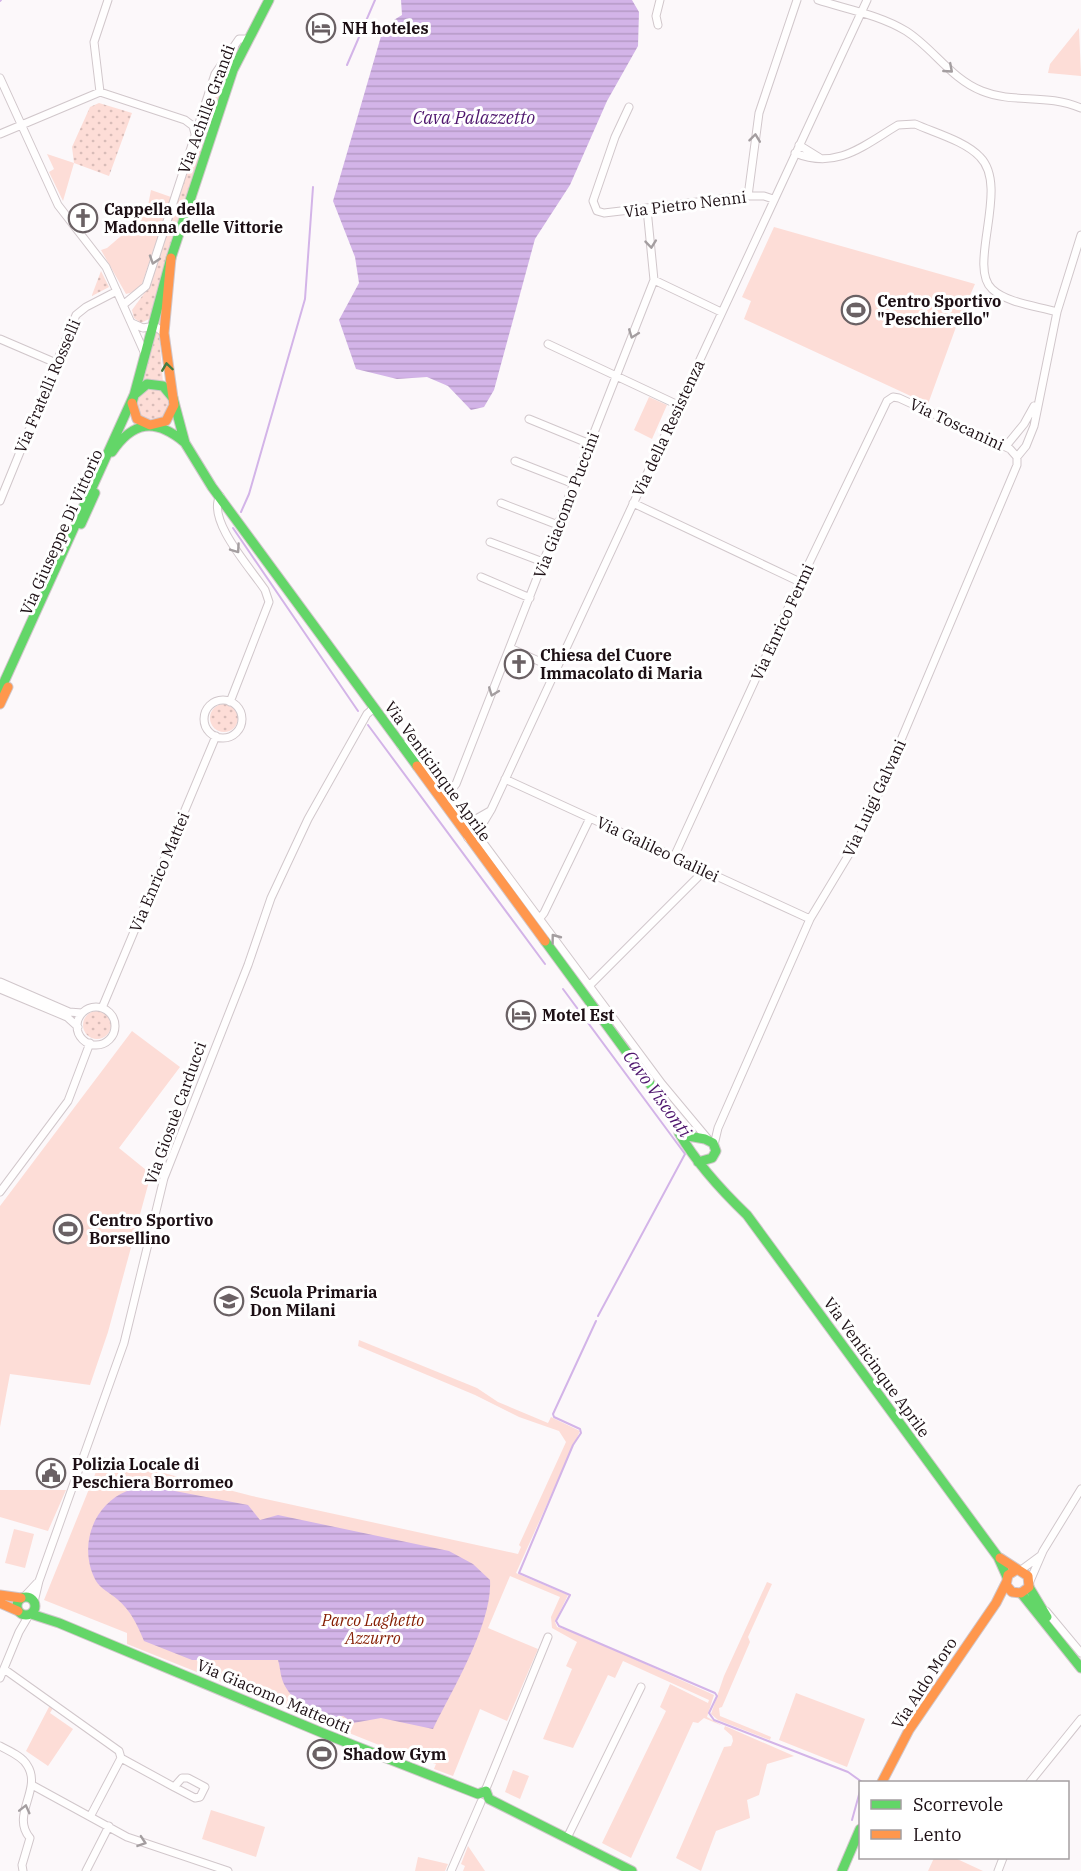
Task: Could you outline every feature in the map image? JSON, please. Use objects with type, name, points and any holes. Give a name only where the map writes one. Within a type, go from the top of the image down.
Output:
[{"type":"main road","name":"Via Achille Grandi","points":[[134,396],[171,258],[208,142],[233,70],[269,0]]},
{"type":"main road","name":"Via Achille Grandi","points":[[171,258],[164,333],[167,371],[173,399]]},
{"type":"main road","points":[[154,384],[167,389],[173,399],[170,417],[154,425],[144,423],[136,417],[132,405],[134,396],[142,386],[154,384]]},
{"type":"main road","name":"Via Giuseppe Di Vittorio","points":[[0,691],[134,396]]},
{"type":"main road","name":"Via Venticinque Aprile","points":[[173,399],[185,443],[220,496],[374,708],[405,744],[443,796],[468,838],[670,1115],[687,1136],[703,1139]]},
{"type":"main road","name":"Via Venticinque Aprile","points":[[154,425],[171,432],[185,443]]},
{"type":"main road","name":"Via Giuseppe Di Vittorio","points":[[0,704],[112,452],[127,433],[154,425]]},
{"type":"main road","name":"Via Venticinque Aprile","points":[[670,1115],[674,1126],[691,1152]]},
{"type":"main road","points":[[703,1139],[714,1145],[716,1151],[713,1159],[705,1163],[698,1162],[691,1152],[694,1143],[703,1139]]},
{"type":"main road","name":"Via Venticinque Aprile","points":[[713,1159],[714,1169],[728,1197]]},
{"type":"main road","name":"Via Venticinque Aprile","points":[[698,1162],[709,1172],[719,1189],[747,1215],[998,1557],[1009,1590],[1018,1593]]},
{"type":"main road","name":"Via Venticinque Aprile","points":[[998,1557],[1019,1570],[1029,1584]]},
{"type":"main road","points":[[1006,1580],[1019,1570]]},
{"type":"main road","name":"Via Aldo Moro","points":[[883,1781],[911,1726],[996,1603],[1006,1580]]},
{"type":"main road","points":[[1029,1584],[1054,1632]]},
{"type":"main road","name":"Via Aldo Moro","points":[[996,1603],[1006,1595],[1018,1593],[1029,1584]]},
{"type":"main road","points":[[1018,1593],[1054,1632],[1081,1668]]},
{"type":"main road","points":[[0,1595],[22,1598],[35,1603]]},
{"type":"main road","name":"Via Giosuè Carducci","points":[[22,1598],[17,1604],[24,1613],[35,1603]]},
{"type":"main road","name":"Via Giacomo Matteotti","points":[[0,1603],[59,1623],[325,1734],[483,1796],[632,1871]]},
{"type":"main road","name":"Via Giacomo Matteotti","points":[[35,1603],[59,1623]]},
{"type":"main road","points":[[842,1871],[859,1833]]},
{"type":"street","points":[[100,92],[94,42],[108,0]]},
{"type":"street","points":[[658,26],[656,16],[660,0]]},
{"type":"street","points":[[748,196],[759,113],[797,0]]},
{"type":"street","points":[[819,0],[905,30],[965,82],[980,91],[996,97],[1060,99],[1081,108]]},
{"type":"street","name":"Via della Resistenza","points":[[468,838],[491,810],[867,0]]},
{"type":"street","name":"Via Achille Grandi","points":[[123,305],[146,286],[219,66],[239,39],[248,39]]},
{"type":"street","points":[[0,78],[58,204],[102,261],[145,354]]},
{"type":"street","points":[[0,134],[100,92],[185,120],[193,126],[195,136],[208,142]]},
{"type":"street","name":"Via Pietro Nenni","points":[[629,107],[615,137],[593,201],[597,211],[604,213],[748,196],[764,196],[774,199]]},
{"type":"street","points":[[185,120],[202,115]]},
{"type":"street","points":[[795,153],[822,160],[840,158],[898,125],[907,123],[915,124],[978,155],[991,176],[984,266],[989,286],[1001,295],[1056,312]]},
{"type":"street","points":[[799,145],[822,160]]},
{"type":"street","name":"Via Giacomo Puccini","points":[[443,796],[456,784],[477,733],[654,279],[647,208]]},
{"type":"street","name":"Via Luigi Galvani","points":[[714,1145],[717,1132],[810,919],[860,836],[1017,465],[1016,455],[1026,446],[1034,426],[1056,312],[1081,235]]},
{"type":"street","points":[[654,279],[722,312]]},
{"type":"street","name":"Via Fratelli Rosselli","points":[[0,501],[76,315],[86,307],[117,291]]},
{"type":"street","points":[[132,323],[141,328],[157,327],[164,333]]},
{"type":"street","points":[[0,339],[56,363]]},
{"type":"street","points":[[548,344],[678,405]]},
{"type":"street","name":"Via Toscanini","points":[[899,398],[1006,446],[1016,455]]},
{"type":"street","name":"Via Enrico Fermi","points":[[674,856],[800,582],[884,407],[890,399],[899,398]]},
{"type":"street","name":"Via Luigi Galvani","points":[[1006,446],[1014,438],[1037,401]]},
{"type":"street","points":[[529,419],[590,444]]},
{"type":"street","points":[[1014,438],[1023,440],[1026,446]]},
{"type":"street","points":[[515,461],[574,484]]},
{"type":"street","points":[[220,496],[217,506],[219,522],[266,590],[269,602],[230,702]]},
{"type":"street","points":[[501,503],[558,525]]},
{"type":"street","points":[[633,503],[800,582]]},
{"type":"street","points":[[490,542],[543,562]]},
{"type":"street","points":[[482,577],[530,598]]},
{"type":"street","points":[[510,648],[556,669]]},
{"type":"street","points":[[216,701],[230,702],[240,713],[239,729],[231,736],[216,736],[205,726],[205,712],[216,701]]},
{"type":"street","name":"Via Giosuè Carducci","points":[[35,1603],[39,1581],[124,1343],[164,1178],[248,965],[271,898],[327,783],[368,714],[374,708]]},
{"type":"street","name":"Via Enrico Mattei","points":[[102,1008],[216,736]]},
{"type":"street","name":"Via Galileo Galilei","points":[[505,779],[810,919]]},
{"type":"street","points":[[443,796],[458,814],[466,817],[476,819],[491,810]]},
{"type":"street","points":[[466,817],[703,1139],[717,1132]]},
{"type":"street","points":[[540,918],[590,818]]},
{"type":"street","points":[[590,985],[698,877],[702,869]]},
{"type":"street","points":[[0,982],[69,1012],[82,1013],[92,1008],[102,1008],[112,1015],[114,1032],[101,1044],[90,1043],[81,1036],[78,1027],[67,1017],[0,989]]},
{"type":"street","points":[[78,1027],[82,1013]]},
{"type":"street","points":[[0,1192],[68,1101],[90,1043]]},
{"type":"street","points":[[1019,1570],[1033,1563],[1043,1551],[1081,1489]]},
{"type":"street","points":[[1029,1584],[1043,1551]]},
{"type":"street","name":"Via Giosuè Carducci","points":[[22,1598],[39,1581]]},
{"type":"street","points":[[1043,1608],[1059,1624],[1081,1653]]},
{"type":"street","name":"Via Giosuè Carducci","points":[[0,1678],[19,1632],[24,1613]]},
{"type":"street","points":[[451,1871],[548,1637]]},
{"type":"street","points":[[4,1669],[119,1751],[121,1758],[91,1815]]},
{"type":"street","points":[[567,1838],[641,1687]]},
{"type":"street","points":[[1031,1781],[1041,1765],[1081,1719]]},
{"type":"street","points":[[0,1746],[27,1764],[32,1785],[22,1818],[23,1827],[30,1838],[22,1865],[23,1871]]},
{"type":"street","points":[[121,1758],[174,1787]]},
{"type":"street","points":[[32,1785],[91,1815],[127,1837],[228,1871]]},
{"type":"street","points":[[86,1871],[109,1826]]},
{"type":"green space","points":[[1079,28],[1081,76],[1048,73],[1050,64]]},
{"type":"green space","points":[[236,45],[239,47],[207,135],[203,136],[200,134],[221,72]]},
{"type":"green space","points":[[99,103],[132,113],[109,176],[74,163],[72,147],[90,107]]},
{"type":"green space","points":[[197,142],[202,142],[204,146],[151,318],[141,323],[134,318],[132,310],[148,288]]},
{"type":"green space","points":[[47,154],[74,163],[63,201],[49,172],[54,169]]},
{"type":"green space","points":[[151,190],[171,197],[142,284],[137,291],[126,294],[101,250],[107,248],[127,231],[134,235],[137,228],[142,229],[144,223],[140,221],[142,215],[146,216]]},
{"type":"green space","name":"Centro Sportivo \"Peschierello\"","points":[[774,227],[975,284],[956,327],[928,404],[744,319],[751,301],[742,297]]},
{"type":"green space","points":[[101,271],[109,287],[92,296],[92,295]]},
{"type":"green space","points":[[154,331],[159,333],[163,383],[142,379]]},
{"type":"green space","points":[[153,387],[165,392],[170,404],[165,416],[153,421],[141,416],[136,404],[141,392]]},
{"type":"green space","points":[[649,397],[667,405],[652,439],[634,430]]},
{"type":"green space","points":[[224,704],[234,708],[238,718],[234,728],[224,732],[214,728],[210,718],[214,708]]},
{"type":"green space","points":[[97,1011],[107,1015],[111,1025],[107,1035],[97,1039],[87,1035],[83,1025],[87,1015]]},
{"type":"green space","name":"Centro Sportivo Borsellino","points":[[132,1031],[180,1067],[119,1148],[151,1174],[108,1332],[90,1385],[10,1374],[0,1427],[0,1206]]},
{"type":"green space","name":"Parco Laghetto Azzurro","points":[[359,1340],[477,1388],[498,1402],[548,1423],[551,1417],[580,1431],[516,1573],[568,1595],[555,1622],[557,1627],[577,1633],[714,1695],[707,1717],[723,1726],[704,1718],[698,1723],[693,1722],[631,1858],[602,1843],[666,1711],[660,1707],[670,1684],[708,1703],[709,1700],[623,1661],[615,1678],[608,1675],[573,1748],[543,1739],[572,1669],[566,1666],[577,1642],[552,1628],[551,1617],[560,1597],[510,1576],[488,1628],[538,1649],[507,1721],[480,1709],[453,1776],[434,1769],[436,1764],[389,1749],[127,1644],[127,1633],[44,1600],[102,1457],[252,1496],[518,1554],[521,1547],[519,1545],[566,1442],[559,1431],[519,1417],[475,1395],[358,1346]]},
{"type":"green space","points":[[0,1490],[66,1490],[48,1531],[0,1517]]},
{"type":"green space","points":[[14,1529],[34,1534],[25,1568],[5,1563]]},
{"type":"green space","points":[[767,1582],[772,1584],[748,1637],[750,1642],[722,1707],[719,1708],[720,1716],[771,1737],[770,1740],[718,1720],[711,1714],[724,1676]]},
{"type":"green space","points":[[796,1693],[865,1719],[847,1767],[779,1740]]},
{"type":"green space","points":[[50,1705],[53,1708],[50,1713],[73,1729],[48,1766],[26,1751]]},
{"type":"green space","points":[[725,1726],[794,1756],[767,1764],[759,1795],[747,1800],[750,1818],[716,1831],[701,1871],[676,1858],[724,1747],[731,1746],[733,1741],[732,1736],[724,1729]]},
{"type":"green space","points":[[513,1770],[529,1776],[520,1799],[505,1792]]},
{"type":"green space","points":[[211,1810],[265,1827],[256,1857],[202,1839]]},
{"type":"green space","points":[[468,1846],[485,1871],[463,1871],[465,1866],[461,1864]]},
{"type":"green space","points":[[418,1857],[448,1864],[445,1871],[415,1871]]},
{"type":"green space","points":[[934,1859],[957,1859],[983,1871],[928,1871]]},
{"type":"water","name":"Cava Palazzetto","points":[[401,0],[632,0],[639,12],[638,46],[607,101],[570,185],[535,239],[494,390],[484,407],[471,410],[448,386],[427,377],[397,379],[356,369],[339,320],[359,283],[355,257],[333,201],[384,26],[402,15]]},
{"type":"water","name":"Parco Laghetto Azzurro","points":[[159,1488],[248,1505],[260,1520],[278,1515],[449,1551],[473,1564],[490,1580],[485,1616],[470,1656],[433,1729],[381,1718],[353,1723],[343,1716],[334,1717],[315,1713],[291,1695],[281,1677],[278,1660],[192,1660],[144,1641],[126,1608],[96,1581],[88,1555],[89,1542],[97,1517],[115,1498],[131,1490]]},
{"type":"waterway","points":[[347,65],[375,0]]},
{"type":"waterway","points":[[241,512],[249,494],[305,299],[313,187]]},
{"type":"waterway","points":[[233,528],[358,711]]},
{"type":"waterway","points":[[368,725],[545,964]]},
{"type":"waterway","name":"Cavo Visconti","points":[[563,989],[685,1154],[598,1316]]},
{"type":"waterway","points":[[596,1321],[553,1414],[554,1417],[580,1429],[581,1433],[573,1445],[519,1573],[570,1595],[556,1621],[559,1626],[715,1693],[717,1696],[709,1713],[714,1720],[848,1772],[861,1781]]},
{"type":"waterway","points":[[852,1820],[859,1795]]},
{"type":"traffic: fast","points":[[132,403],[171,258],[233,70],[269,0]]},
{"type":"traffic: fast","points":[[0,691],[134,395],[147,384],[163,386],[173,398],[185,443],[212,487],[417,766]]},
{"type":"traffic: fast","points":[[112,452],[128,434],[145,426],[163,429],[184,442]]},
{"type":"traffic: fast","points":[[81,524],[95,493]]},
{"type":"traffic: fast","points":[[545,941],[661,1099],[679,1128],[688,1136],[713,1143],[716,1151],[712,1158],[698,1162]]},
{"type":"traffic: fast","points":[[679,1133],[710,1176],[747,1215],[998,1557],[1007,1577]]},
{"type":"traffic: fast","points":[[1029,1587],[1047,1617]]},
{"type":"traffic: fast","points":[[1021,1593],[1081,1668]]},
{"type":"traffic: fast","points":[[22,1597],[30,1597],[35,1602],[35,1606],[33,1613],[22,1615],[17,1610],[17,1602],[22,1597]]},
{"type":"traffic: fast","points":[[31,1614],[59,1623],[325,1734],[478,1794],[486,1791],[489,1799],[632,1871]]},
{"type":"traffic: fast","points":[[842,1871],[859,1831]]},
{"type":"traffic: slow","points":[[132,403],[137,419],[150,425],[166,421],[174,405],[164,333],[171,258]]},
{"type":"traffic: slow","points":[[0,704],[8,687]]},
{"type":"traffic: slow","points":[[417,766],[545,941]]},
{"type":"traffic: slow","points":[[1000,1558],[1028,1576],[1029,1587],[1021,1593],[1012,1592],[1006,1585],[1008,1575],[1016,1570]]},
{"type":"traffic: slow","points":[[883,1781],[909,1730],[996,1603],[1006,1583]]},
{"type":"traffic: slow","points":[[0,1595],[21,1598]]},
{"type":"traffic: slow","points":[[0,1603],[18,1611]]},
{"type":"place","name":"NH hoteles","points":[[321,28]]},
{"type":"place","name":"Cappella della Madonna delle Vittorie","points":[[83,218]]},
{"type":"place","name":"Centro Sportivo \"Peschierello\"","points":[[856,310]]},
{"type":"place","name":"Chiesa del Cuore Immacolato di Maria","points":[[519,664]]},
{"type":"place","name":"Motel Est","points":[[521,1015]]},
{"type":"place","name":"Centro Sportivo Borsellino","points":[[68,1229]]},
{"type":"place","name":"Scuola Primaria Don Milani","points":[[229,1301]]},
{"type":"place","name":"Polizia Locale di Peschiera Borromeo","points":[[51,1473]]},
{"type":"place","name":"Shadow Gym","points":[[322,1754]]}]
